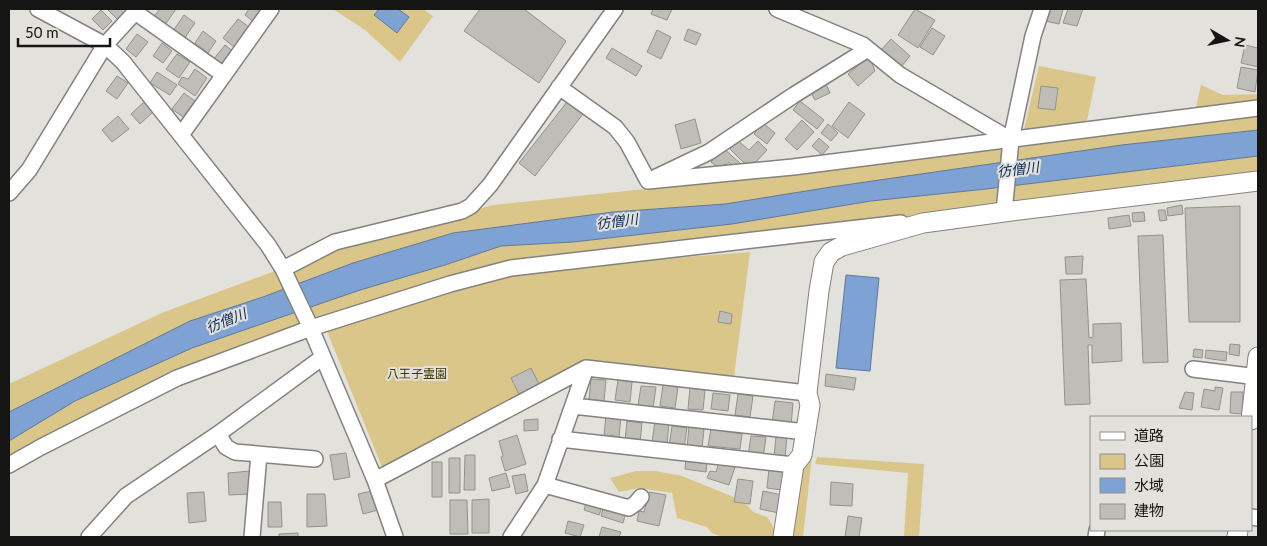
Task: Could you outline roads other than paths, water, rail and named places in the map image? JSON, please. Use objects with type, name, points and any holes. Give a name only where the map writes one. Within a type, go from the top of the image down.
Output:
[{"type":"street","points":[[38,9],[60,14],[105,45],[122,62],[268,244],[310,326],[375,480],[395,537]]},
{"type":"street","points":[[180,135],[272,9]]},
{"type":"street","points":[[282,269],[335,242],[462,211],[471,206],[490,185],[615,9]]},
{"type":"street","points":[[777,9],[863,45],[900,75],[1011,142]]},
{"type":"street","points":[[1004,212],[1011,142],[1034,36],[1042,9]]},
{"type":"street","points":[[9,192],[29,170],[105,45],[136,10],[224,75]]},
{"type":"street","points":[[648,181],[709,152],[794,94],[868,49]]},
{"type":"street","points":[[559,87],[615,127],[628,142],[648,181]]},
{"type":"street","points":[[648,181],[793,167],[1011,142],[1258,108]]},
{"type":"street","points":[[9,466],[40,447],[177,378],[310,326],[450,284],[511,268],[877,225],[923,223],[1258,181]]},
{"type":"street","points":[[782,537],[794,465],[802,455],[806,432],[810,405],[808,393],[824,262],[831,252],[842,246],[923,223]]},
{"type":"street","points":[[1252,416],[1258,356]]},
{"type":"street","points":[[89,537],[126,496],[218,434],[323,357]]},
{"type":"street","points":[[375,480],[586,368],[808,393]]},
{"type":"street","points":[[511,537],[545,485],[586,368]]},
{"type":"street","points":[[1193,369],[1257,377]]},
{"type":"street","points":[[573,406],[806,432]]},
{"type":"street","points":[[218,434],[226,447],[235,452],[315,459]]},
{"type":"street","points":[[560,439],[794,465]]},
{"type":"street","points":[[252,537],[259,454]]},
{"type":"street","points":[[545,485],[629,508],[641,497]]},
{"type":"water","points":[[379,9],[398,9],[409,17],[397,33],[374,15]]},
{"type":"water","name":"彷僧川","points":[[1258,130],[1258,156],[871,201],[732,224],[573,242],[501,246],[360,290],[192,348],[75,401],[9,441],[9,412],[190,321],[263,297],[353,263],[453,233],[613,212],[725,204],[1122,145]]},
{"type":"water","points":[[846,275],[879,278],[870,371],[836,368]]},
{"type":"park label","name":"八王子霊園","points":[[417,373]]}]
